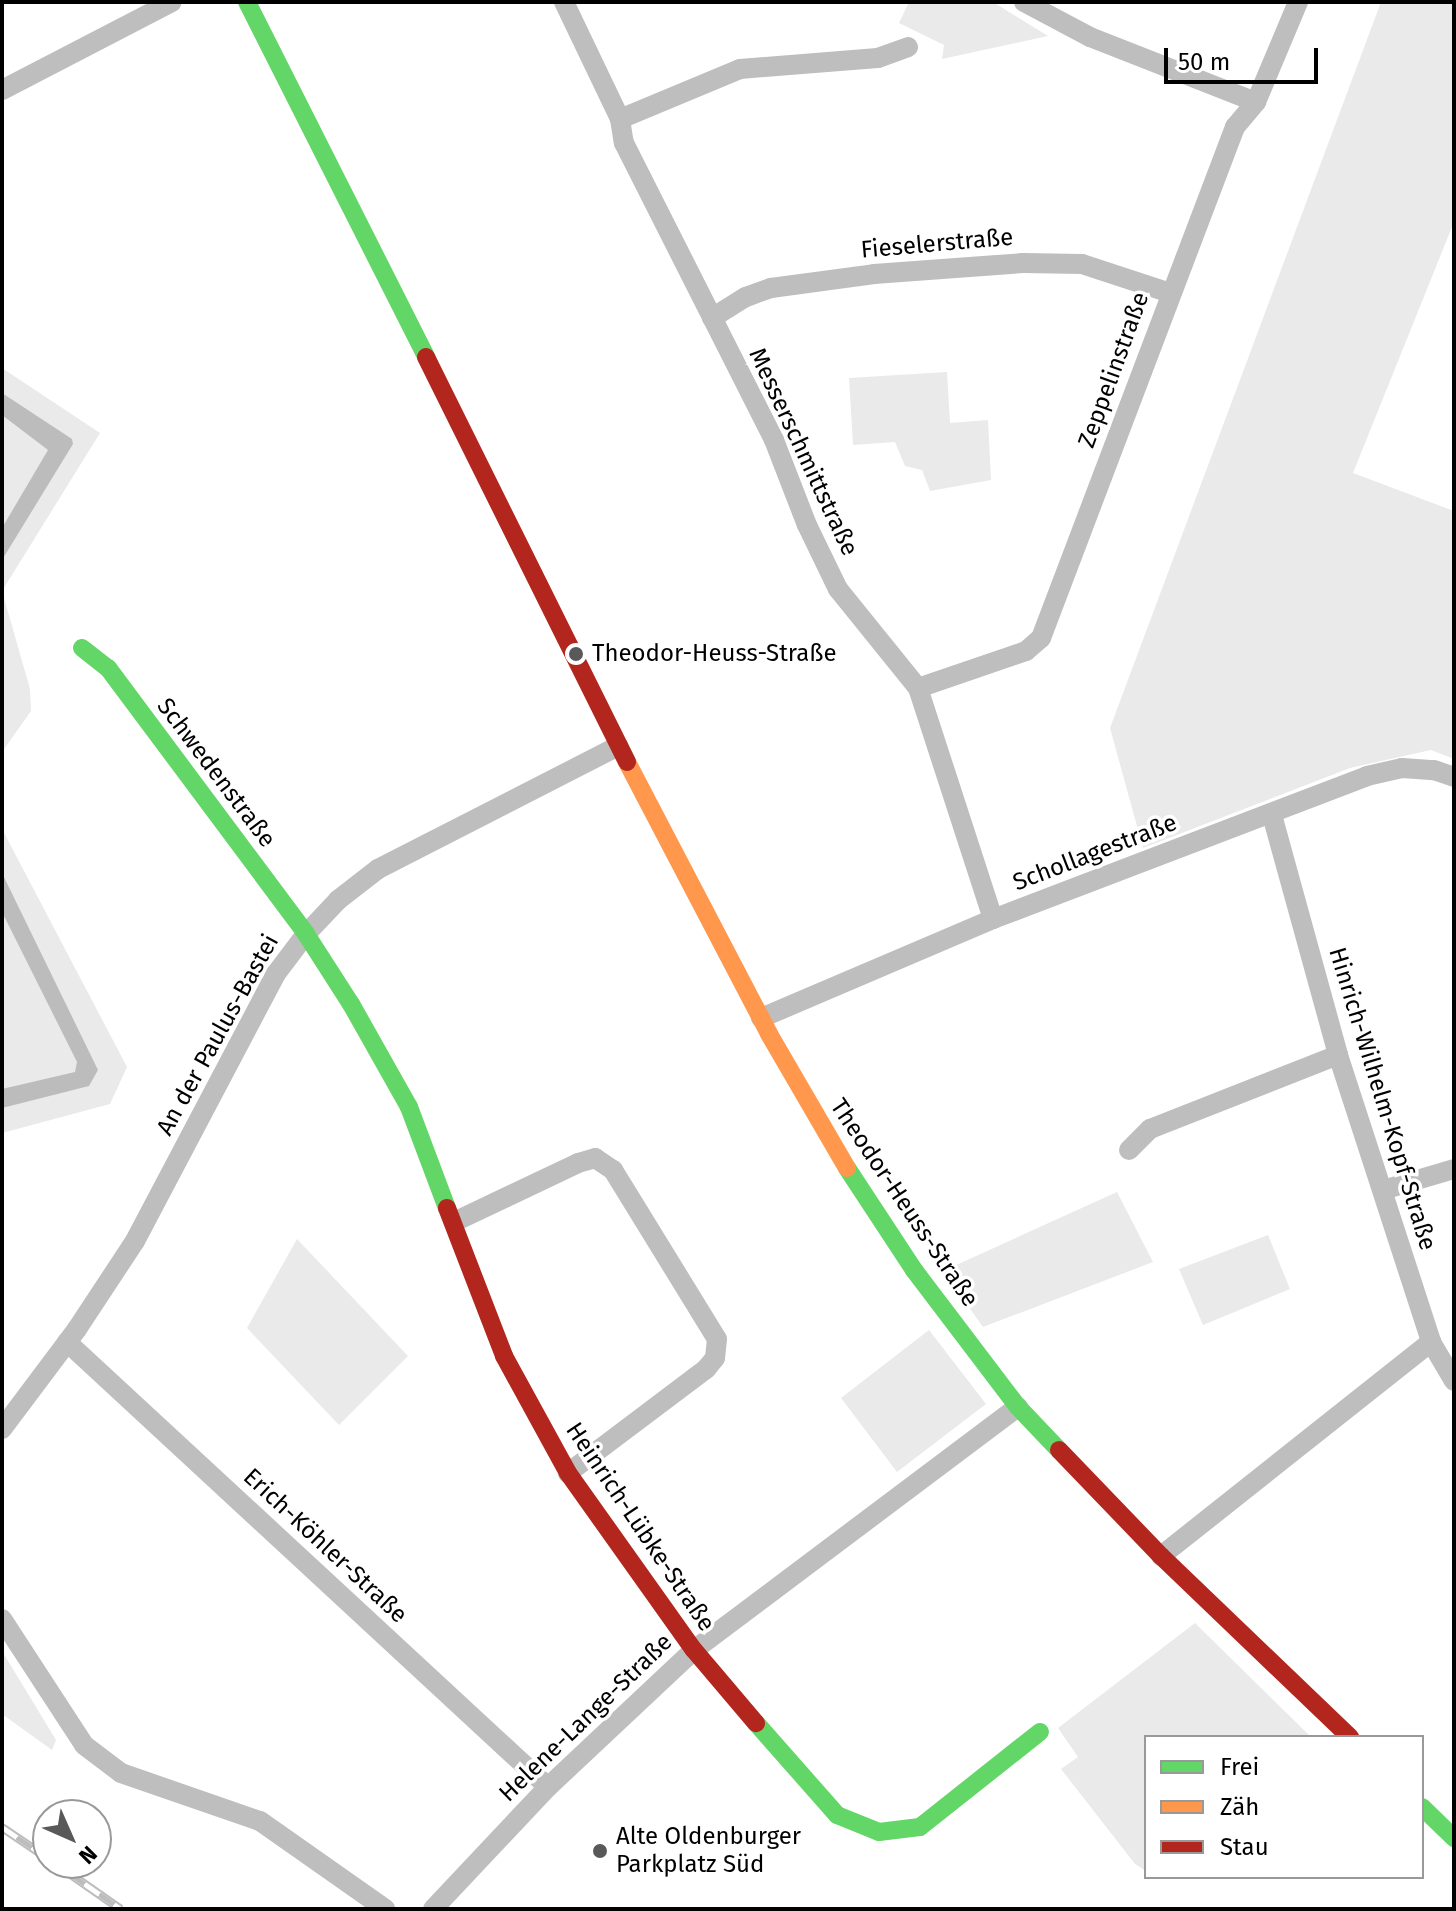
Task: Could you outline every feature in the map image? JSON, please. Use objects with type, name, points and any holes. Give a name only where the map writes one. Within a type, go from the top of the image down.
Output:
[{"type":"street","points":[[2,90],[172,2]]},
{"type":"street","name":"Theodor-Heuss-Straße","points":[[247,2],[576,654],[618,746],[761,1018],[853,1179],[914,1270],[1018,1407],[1161,1556],[1348,1735]]},
{"type":"street","name":"Messerschmittstraße","points":[[564,2],[620,119],[624,143],[774,440],[807,525],[838,589],[918,688],[993,919]]},
{"type":"street","points":[[1024,2],[1090,37],[1256,102]]},
{"type":"street","name":"Zeppelinstraße","points":[[918,688],[1026,651],[1041,638],[1235,127],[1256,102],[1298,2]]},
{"type":"street","points":[[620,119],[740,69],[878,58],[908,47]]},
{"type":"street","name":"Fieselerstraße","points":[[712,318],[746,297],[771,288],[874,274],[1023,263],[1082,264],[1170,293]]},
{"type":"street","name":"Schwedenstraße","points":[[82,648],[108,668],[306,934]]},
{"type":"street","name":"An der Paulus-Bastei","points":[[2,1429],[67,1342],[135,1241],[275,975],[306,934],[338,900],[378,869],[618,746]]},
{"type":"street","name":"Schollagestraße","points":[[761,1018],[993,919],[1272,815],[1367,776],[1402,768],[1434,770],[1454,777]]},
{"type":"street","name":"Hinrich-Wilhelm-Kopf-Straße","points":[[1272,815],[1338,1055],[1431,1342],[1454,1381]]},
{"type":"street","name":"Heinrich-Lübke-Straße","points":[[306,934],[409,1107],[504,1356],[568,1473],[694,1650],[837,1815],[879,1832],[920,1827],[1040,1732]]},
{"type":"street","points":[[1129,1150],[1150,1129],[1338,1055]]},
{"type":"street","points":[[454,1222],[578,1163],[595,1158],[613,1170],[717,1339],[715,1358],[706,1369],[568,1473]]},
{"type":"street","points":[[1383,1190],[1454,1169]]},
{"type":"street","name":"Erich-Köhler-Straße","points":[[67,1342],[548,1787]]},
{"type":"street","points":[[1161,1556],[1431,1342]]},
{"type":"street","name":"Helene-Lange-Straße","points":[[433,1909],[548,1787],[694,1650],[1018,1407]]},
{"type":"street","points":[[2,1619],[84,1745],[121,1773],[260,1821],[385,1909]]},
{"type":"street","points":[[1424,1809],[1454,1838]]},
{"type":"shaded area","points":[[909,2],[993,2],[1048,36],[942,59],[944,45],[899,23]]},
{"type":"shaded area","points":[[1381,2],[1454,2],[1454,222],[1353,473],[1454,511],[1454,759],[1431,750],[1350,768],[1143,848],[1110,728]]},
{"type":"shaded area","points":[[2,368],[100,433],[2,591]]},
{"type":"shaded area","points":[[947,372],[950,423],[988,420],[991,480],[930,491],[922,470],[905,466],[895,442],[853,445],[849,378]]},
{"type":"shaded area","points":[[2,393],[72,439],[73,444],[2,560],[2,528],[48,450],[2,415]]},
{"type":"shaded area","points":[[2,591],[30,689],[31,711],[2,752]]},
{"type":"shaded area","points":[[2,829],[127,1067],[110,1104],[2,1133]]},
{"type":"shaded area","points":[[2,873],[98,1070],[89,1086],[2,1108],[2,1089],[75,1072],[77,1062],[2,912]]},
{"type":"shaded area","points":[[1117,1192],[1153,1262],[983,1327],[943,1271]]},
{"type":"shaded area","points":[[1268,1235],[1290,1289],[1203,1325],[1179,1269]]},
{"type":"shaded area","points":[[297,1239],[408,1356],[339,1425],[247,1328]]},
{"type":"shaded area","points":[[929,1330],[986,1404],[897,1472],[841,1398]]},
{"type":"shaded area","points":[[1195,1623],[1309,1735],[1144,1735],[1144,1870],[1135,1864],[1061,1769],[1078,1757],[1058,1728]]},
{"type":"shaded area","points":[[2,1651],[56,1740],[52,1750],[2,1714]]},
{"type":"railway","points":[[2,1827],[32,1847]]},
{"type":"railway","points":[[78,1879],[121,1909]]},
{"type":"traffic: fast","points":[[247,2],[426,357]]},
{"type":"traffic: fast","points":[[82,648],[108,668],[306,934],[351,1004],[409,1107],[447,1208]]},
{"type":"traffic: fast","points":[[847,1168],[914,1270],[1018,1407],[1059,1450]]},
{"type":"traffic: fast","points":[[756,1723],[837,1815],[879,1832],[920,1827],[1040,1732]]},
{"type":"traffic: fast","points":[[1424,1809],[1454,1838]]},
{"type":"traffic: slow","points":[[627,762],[769,1034],[847,1168]]},
{"type":"traffic: jam","points":[[426,357],[627,762]]},
{"type":"traffic: jam","points":[[447,1208],[504,1356],[568,1473],[694,1650],[756,1723]]},
{"type":"traffic: jam","points":[[1059,1450],[1161,1556],[1348,1735]]},
{"type":"place","name":"Theodor-Heuss-Straße","points":[[576,654]]},
{"type":"place","name":"Alte Oldenburger Parkplatz Süd","points":[[600,1851]]}]
